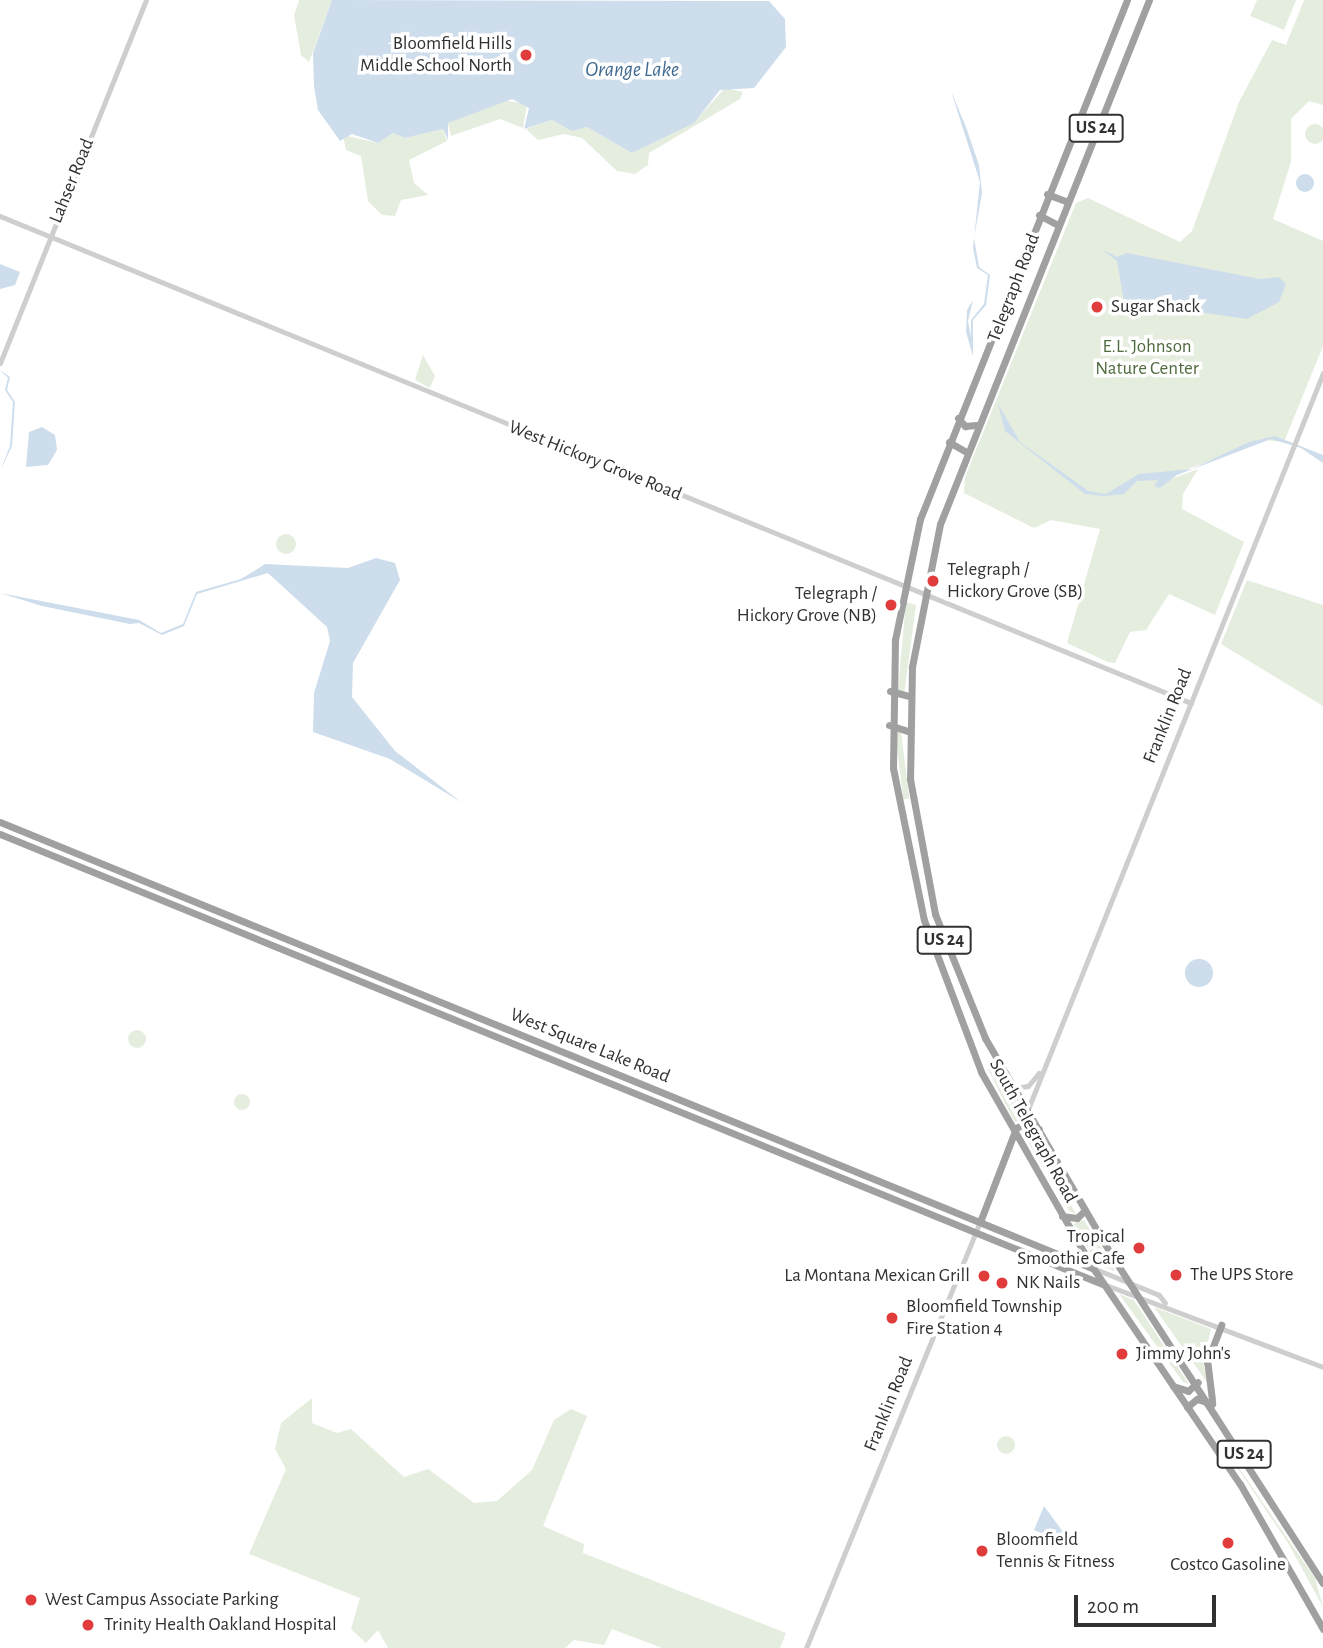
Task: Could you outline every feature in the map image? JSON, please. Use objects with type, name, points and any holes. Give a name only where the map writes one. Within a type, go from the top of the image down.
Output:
[{"type":"highway","name":"Telegraph Road","points":[[903,586],[948,442],[1127,0]]},
{"type":"highway","name":"Telegraph Road","points":[[922,593],[966,452],[1065,201],[1149,0]]},
{"type":"highway","points":[[1047,194],[1065,201]]},
{"type":"highway","points":[[1039,215],[1056,224]]},
{"type":"highway","points":[[958,418],[965,426],[977,425]]},
{"type":"highway","points":[[948,442],[966,452]]},
{"type":"highway","name":"South Telegraph Road","points":[[903,586],[890,691],[889,725],[898,805],[924,920],[981,1072],[1093,1268],[1187,1407],[1323,1629]]},
{"type":"highway","name":"South Telegraph Road","points":[[922,593],[909,696],[915,816],[935,914],[969,1006],[1129,1283],[1213,1404],[1323,1583]]},
{"type":"highway","points":[[890,691],[909,696]]},
{"type":"highway","points":[[889,725],[909,731]]},
{"type":"highway","name":"West Square Lake Road","points":[[0,822],[1093,1268]]},
{"type":"highway","name":"West Square Lake Road","points":[[0,834],[1103,1284]]},
{"type":"highway","points":[[1014,1132],[1022,1123],[1039,1129]]},
{"type":"highway","name":"Franklin Road","points":[[980,1222],[1014,1132]]},
{"type":"highway","points":[[1062,1215],[1077,1218],[1085,1210]]},
{"type":"highway","points":[[1187,1407],[1197,1399],[1213,1404],[1207,1362],[1221,1325]]},
{"type":"highway","points":[[1172,1386],[1188,1391],[1198,1382]]},
{"type":"highway","points":[[1314,1614],[1323,1617]]},
{"type":"street","name":"Lahser Road","points":[[0,363],[146,0]]},
{"type":"street","name":"West Hickory Grove Road","points":[[0,216],[1191,703]]},
{"type":"street","name":"Franklin Road","points":[[1028,1109],[1041,1070],[1323,373]]},
{"type":"street","points":[[1014,1088],[1028,1086],[1041,1070]]},
{"type":"street","name":"Franklin Road","points":[[806,1648],[980,1222]]},
{"type":"street","name":"West Square Lake Road","points":[[1093,1268],[1129,1283],[1165,1303],[1323,1367]]},
{"type":"street","name":"West Square Lake Road","points":[[1103,1284],[1140,1298],[1165,1303]]},
{"type":"green space","points":[[299,0],[332,0],[309,62],[301,55],[294,15]]},
{"type":"green space","points":[[1257,0],[1296,0],[1284,30],[1250,16]]},
{"type":"green space","name":"E.L. Johnson Nature Center","points":[[1304,0],[1323,0],[1323,105],[1309,101],[1291,119],[1291,162],[1273,219],[1323,241],[1323,346],[1284,442],[1266,440],[1164,478],[1155,485],[1198,469],[1183,494],[1182,509],[1244,542],[1215,615],[1169,594],[1146,630],[1130,632],[1115,663],[1108,662],[1067,643],[1100,529],[1051,520],[1034,528],[964,493],[965,477],[1076,203],[1088,198],[1180,242],[1192,231],[1239,102],[1272,40],[1286,45]]},
{"type":"green space","points":[[725,88],[743,92],[740,99],[649,153],[648,165],[635,174],[617,171],[582,138],[564,134],[538,140],[526,129],[552,120],[571,130],[587,127],[632,153],[694,122]]},
{"type":"green space","points":[[501,100],[527,104],[523,128],[500,119],[451,136],[448,123]]},
{"type":"green space","points":[[1315,124],[1322,127],[1325,134],[1322,141],[1315,144],[1308,141],[1305,134],[1308,127]]},
{"type":"green space","points":[[443,129],[447,141],[409,160],[414,183],[428,195],[401,200],[395,216],[382,215],[368,201],[361,156],[346,150],[343,135],[378,143],[393,133],[405,138]]},
{"type":"green space","points":[[423,355],[435,376],[430,388],[415,380]]},
{"type":"green space","points":[[286,534],[293,537],[296,544],[293,551],[286,554],[279,551],[276,544],[279,537]]},
{"type":"green space","points":[[1247,580],[1323,605],[1323,706],[1221,644]]},
{"type":"green space","points":[[906,602],[916,605],[904,695],[898,690]]},
{"type":"green space","points":[[901,731],[909,798],[903,799],[895,732]]},
{"type":"green space","points":[[137,1030],[143,1033],[146,1039],[143,1045],[137,1048],[131,1045],[128,1039],[131,1033]]},
{"type":"green space","points":[[996,1066],[1026,1119],[1015,1122],[1011,1115],[988,1069]]},
{"type":"green space","points":[[239,1094],[245,1094],[250,1102],[248,1108],[239,1110],[234,1105],[234,1099]]},
{"type":"green space","points":[[1021,1130],[1028,1131],[1076,1214],[1069,1211]]},
{"type":"green space","points":[[1084,1220],[1114,1271],[1097,1264],[1073,1224]]},
{"type":"green space","points":[[1119,1294],[1134,1300],[1189,1384],[1183,1382]]},
{"type":"green space","points":[[1154,1307],[1211,1329],[1203,1361],[1209,1385]]},
{"type":"green space","points":[[312,1398],[312,1423],[337,1433],[351,1429],[404,1477],[428,1469],[474,1503],[497,1501],[532,1470],[554,1420],[571,1409],[587,1416],[543,1526],[584,1544],[583,1553],[786,1633],[780,1648],[662,1648],[612,1629],[604,1645],[574,1640],[565,1648],[388,1648],[378,1630],[366,1643],[351,1629],[360,1598],[249,1554],[286,1469],[275,1449],[281,1423]]},
{"type":"green space","points":[[1196,1406],[1315,1578],[1323,1607],[1288,1543]]},
{"type":"green space","points":[[1006,1436],[1012,1439],[1015,1445],[1012,1451],[1006,1454],[1000,1451],[997,1445],[1000,1439]]},
{"type":"water","name":"Orange Lake","points":[[332,0],[769,1],[785,19],[786,47],[754,88],[720,90],[694,123],[632,153],[587,127],[572,131],[552,120],[524,129],[529,108],[512,99],[448,123],[448,140],[443,129],[405,138],[393,133],[378,143],[352,134],[340,141],[318,110],[314,86],[313,53]]},
{"type":"water","points":[[951,91],[979,165],[982,193],[974,237],[980,182]]},
{"type":"water","points":[[1305,174],[1311,177],[1314,183],[1311,189],[1305,192],[1299,189],[1296,183],[1299,177]]},
{"type":"water","points":[[974,238],[979,267],[990,275],[986,305],[973,320],[973,356],[966,332],[967,310],[973,300],[968,321],[971,337],[971,320],[984,304],[988,275],[977,268]]},
{"type":"water","points":[[1101,249],[1117,257],[1127,253],[1260,279],[1279,277],[1286,284],[1279,302],[1247,319],[1171,308],[1138,310],[1124,302],[1117,261]]},
{"type":"water","points":[[0,264],[20,272],[15,285],[0,289]]},
{"type":"water","points":[[0,370],[10,377],[7,390],[15,402],[12,446],[0,471],[10,446],[13,402],[5,390],[8,378]]},
{"type":"water","points":[[998,404],[1020,442],[1088,491],[1106,494],[1139,474],[1192,469],[1249,442],[1275,436],[1323,455],[1323,463],[1301,448],[1271,439],[1177,475],[1160,488],[1154,486],[1158,480],[1137,481],[1124,494],[1104,496],[1085,494],[1005,431]]},
{"type":"water","points":[[42,427],[55,435],[57,450],[48,465],[26,467],[29,432]]},
{"type":"water","points":[[376,558],[395,563],[400,580],[353,663],[352,697],[395,751],[461,802],[390,759],[313,732],[314,693],[330,641],[327,627],[268,573],[197,594],[184,626],[162,635],[139,623],[130,624],[42,606],[0,593],[139,620],[161,633],[183,624],[196,592],[241,579],[265,564],[348,568]]},
{"type":"water","points":[[1199,959],[1209,963],[1213,973],[1209,983],[1199,987],[1189,983],[1185,973],[1189,963]]},
{"type":"water","points":[[1044,1506],[1069,1540],[1069,1546],[1034,1530]]},
{"type":"place","name":"Bloomfield Hills Middle School North","points":[[526,55]]},
{"type":"place","name":"Sugar Shack","points":[[1097,307]]},
{"type":"place","name":"Telegraph / Hickory Grove (SB)","points":[[933,581]]},
{"type":"place","name":"Telegraph / Hickory Grove (NB)","points":[[891,605]]},
{"type":"place","name":"Tropical Smoothie Cafe","points":[[1139,1248]]},
{"type":"place","name":"The UPS Store","points":[[1176,1275]]},
{"type":"place","name":"La Montana Mexican Grill","points":[[984,1276]]},
{"type":"place","name":"NK Nails","points":[[1002,1283]]},
{"type":"place","name":"Bloomfield Township Fire Station 4","points":[[892,1318]]},
{"type":"place","name":"Jimmy John's","points":[[1122,1354]]},
{"type":"place","name":"Costco Gasoline","points":[[1228,1543]]},
{"type":"place","name":"Bloomfield Tennis & Fitness","points":[[982,1551]]},
{"type":"place","name":"West Campus Associate Parking","points":[[31,1600]]},
{"type":"place","name":"Trinity Health Oakland Hospital","points":[[88,1625]]}]
